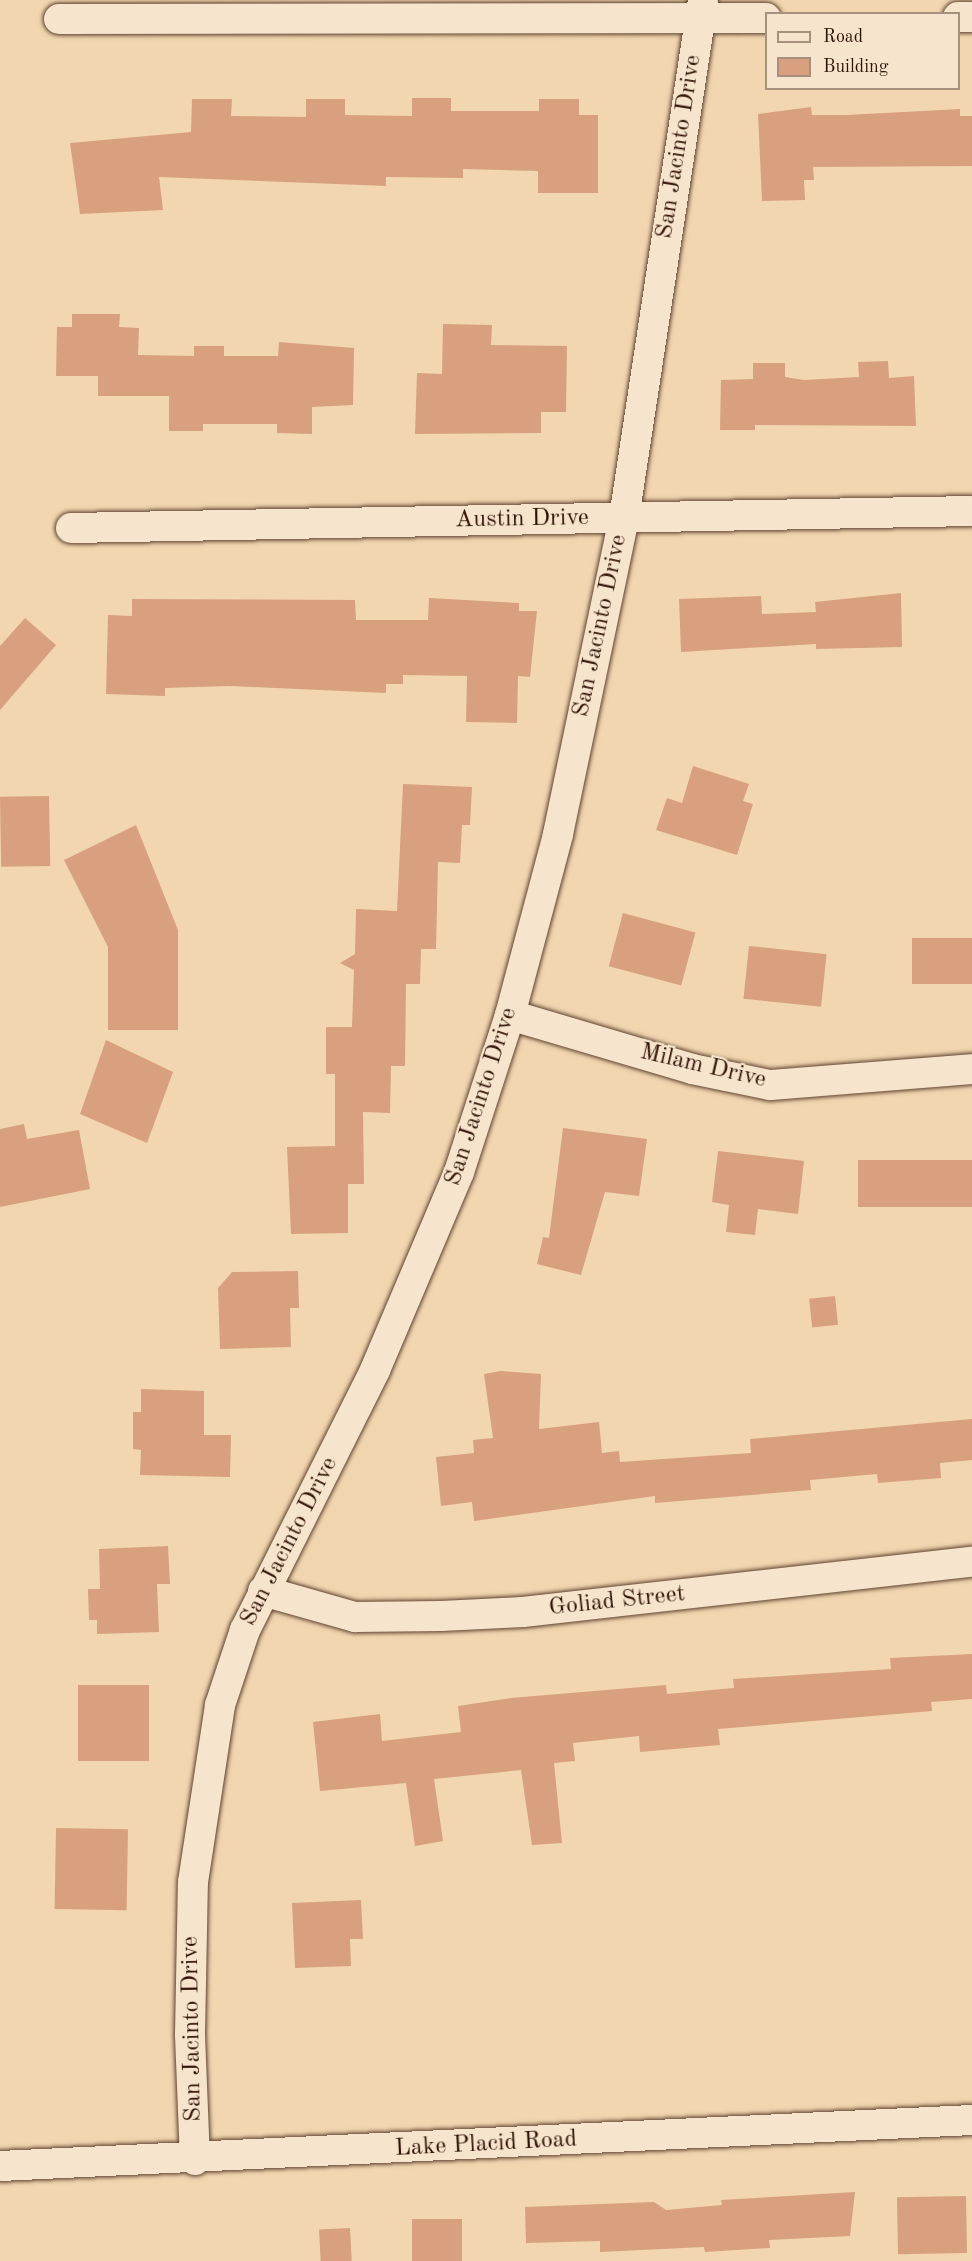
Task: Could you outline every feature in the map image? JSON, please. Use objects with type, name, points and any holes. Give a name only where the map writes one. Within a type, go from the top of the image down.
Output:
[{"type":"street","points":[[59,19],[701,9],[765,18]]},
{"type":"street","name":"San Jacinto Drive","points":[[195,2160],[190,1958],[198,1831],[220,1705],[263,1591],[389,1337],[459,1172],[510,1015],[558,834],[624,518],[701,9]]},
{"type":"street","name":"Austin Drive","points":[[71,528],[972,511]]},
{"type":"street","name":"Milam Drive","points":[[510,1015],[692,1069],[770,1085],[972,1070]]},
{"type":"street","name":"Goliad Street","points":[[263,1591],[356,1617],[441,1616],[523,1612],[972,1562]]},
{"type":"street","name":"Lake Placid Road","points":[[0,2166],[195,2160],[972,2120]]},
{"type":"building","points":[[412,98],[451,98],[451,111],[539,111],[539,99],[579,99],[579,115],[598,115],[598,193],[538,193],[538,171],[463,169],[463,178],[386,177],[386,186],[159,177],[163,210],[80,214],[70,143],[191,132],[192,99],[232,99],[231,116],[306,117],[306,99],[345,99],[345,115],[412,116]]},
{"type":"building","points":[[811,107],[812,115],[960,109],[960,116],[972,116],[972,166],[813,167],[814,180],[804,180],[805,200],[762,201],[758,114]]},
{"type":"building","points":[[72,314],[120,314],[119,327],[139,328],[138,355],[194,356],[194,346],[224,346],[224,356],[278,356],[279,342],[354,348],[353,405],[312,407],[312,434],[277,433],[277,424],[203,424],[203,431],[169,431],[169,396],[98,396],[98,376],[56,376],[57,327],[72,327]]},
{"type":"building","points":[[443,324],[492,325],[491,345],[567,346],[566,412],[541,412],[541,433],[415,434],[417,373],[442,374]]},
{"type":"building","points":[[888,361],[889,378],[914,376],[916,426],[755,425],[755,430],[720,430],[721,380],[753,379],[753,363],[785,363],[785,377],[804,380],[859,377],[858,362]]},
{"type":"building","points":[[901,593],[902,647],[816,649],[816,644],[681,652],[679,599],[761,596],[762,614],[816,612],[815,602]]},
{"type":"building","points":[[429,598],[519,603],[519,611],[537,611],[530,677],[518,676],[517,723],[466,722],[467,676],[403,675],[403,684],[386,684],[386,693],[229,686],[165,688],[165,696],[106,694],[108,615],[132,616],[132,599],[355,600],[356,620],[428,620]]},
{"type":"building","points":[[25,618],[56,645],[0,710],[0,646]]},
{"type":"building","points":[[693,766],[749,784],[743,801],[753,804],[737,855],[656,830],[667,798],[682,803]]},
{"type":"building","points":[[403,784],[472,787],[470,825],[462,825],[460,863],[438,862],[436,949],[421,949],[420,984],[406,984],[405,1066],[391,1066],[390,1113],[363,1112],[364,1184],[348,1184],[348,1233],[291,1234],[287,1147],[335,1146],[335,1074],[326,1074],[326,1027],[352,1027],[354,970],[340,963],[355,954],[356,909],[397,911]]},
{"type":"building","points":[[49,796],[50,866],[1,867],[0,797]]},
{"type":"building","points":[[136,825],[178,930],[178,1030],[108,1030],[108,947],[64,860]]},
{"type":"building","points":[[623,913],[695,932],[681,986],[609,966]]},
{"type":"building","points":[[912,938],[972,938],[972,984],[912,984]]},
{"type":"building","points":[[749,946],[827,954],[821,1007],[743,999]]},
{"type":"building","points":[[106,1040],[173,1072],[147,1143],[80,1114]]},
{"type":"building","points":[[24,1124],[27,1139],[79,1130],[90,1189],[0,1207],[0,1129]]},
{"type":"building","points":[[563,1128],[647,1139],[639,1196],[605,1192],[581,1275],[537,1264],[543,1237],[549,1238]]},
{"type":"building","points":[[718,1151],[804,1161],[798,1214],[758,1209],[755,1235],[726,1232],[729,1205],[712,1202]]},
{"type":"building","points":[[858,1160],[972,1160],[972,1207],[858,1207]]},
{"type":"building","points":[[298,1271],[299,1308],[290,1308],[291,1347],[220,1349],[218,1288],[232,1272]]},
{"type":"building","points":[[835,1296],[838,1325],[812,1328],[809,1299]]},
{"type":"building","points":[[501,1371],[541,1374],[539,1429],[599,1422],[602,1453],[619,1451],[620,1462],[751,1453],[750,1439],[972,1419],[972,1460],[940,1463],[941,1478],[878,1483],[877,1474],[810,1480],[811,1490],[655,1503],[655,1496],[474,1521],[472,1502],[441,1506],[436,1457],[474,1453],[473,1440],[493,1438],[484,1374]]},
{"type":"building","points":[[141,1389],[204,1391],[204,1435],[231,1435],[230,1477],[140,1475],[141,1450],[133,1449],[133,1412],[141,1412]]},
{"type":"building","points":[[168,1546],[170,1584],[157,1584],[159,1632],[97,1634],[97,1620],[89,1620],[88,1589],[100,1589],[99,1549]]},
{"type":"building","points":[[972,1654],[972,1699],[931,1702],[932,1711],[718,1729],[720,1745],[640,1752],[639,1736],[573,1743],[575,1761],[554,1763],[562,1843],[532,1845],[521,1770],[434,1779],[443,1841],[415,1846],[406,1783],[320,1791],[313,1722],[380,1714],[382,1741],[461,1732],[458,1706],[511,1698],[666,1685],[667,1694],[734,1688],[733,1679],[891,1669],[890,1658]]},
{"type":"building","points":[[78,1685],[149,1685],[149,1761],[78,1761]]},
{"type":"building","points":[[56,1828],[128,1829],[127,1910],[55,1909]]},
{"type":"building","points":[[361,1900],[363,1939],[350,1939],[351,1966],[295,1968],[292,1903]]},
{"type":"building","points":[[855,2192],[850,2236],[769,2240],[770,2248],[705,2252],[704,2247],[600,2252],[600,2241],[526,2243],[525,2207],[654,2202],[666,2210],[722,2205],[721,2200]]},
{"type":"building","points":[[966,2196],[967,2253],[898,2254],[897,2197]]},
{"type":"building","points":[[412,2219],[462,2219],[462,2261],[412,2261]]},
{"type":"building","points":[[350,2228],[352,2261],[321,2261],[319,2230]]}]
